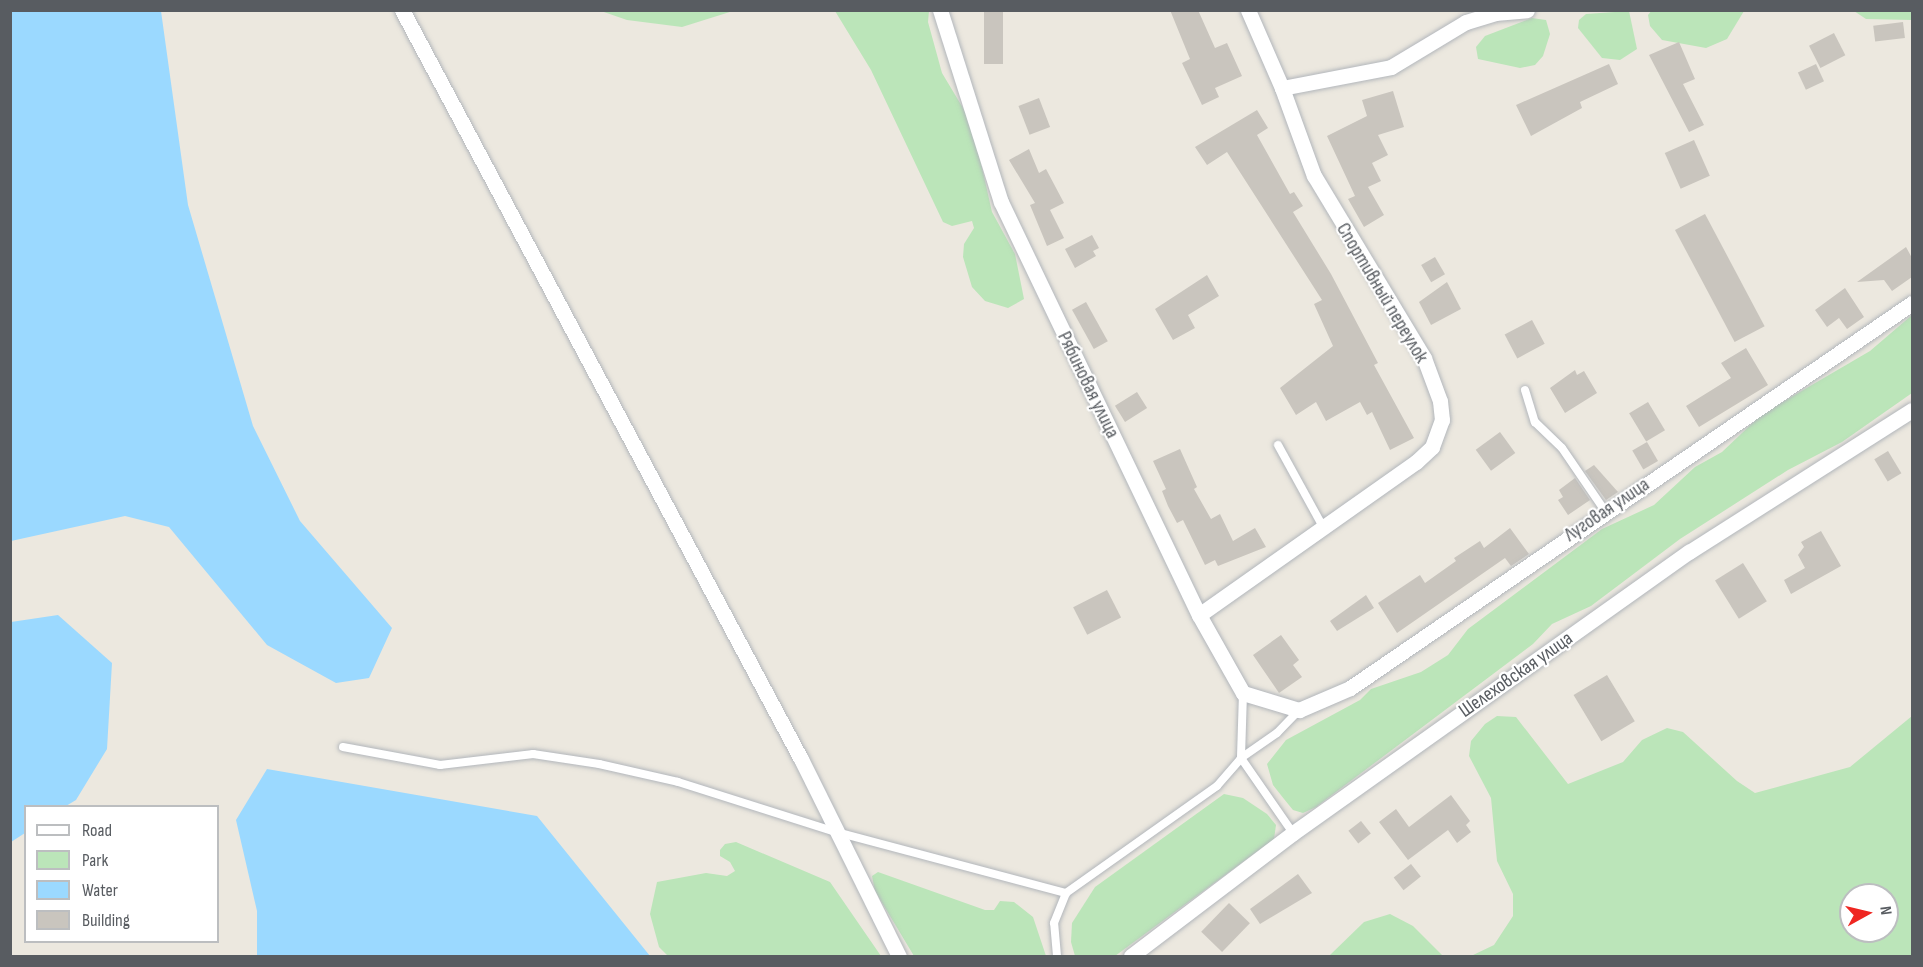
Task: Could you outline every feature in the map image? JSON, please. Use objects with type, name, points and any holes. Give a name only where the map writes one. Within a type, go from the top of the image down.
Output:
[{"type":"street","points":[[402,10],[801,759],[898,957]]},
{"type":"street","name":"Рябиновая улица","points":[[940,10],[1000,202],[1199,615],[1243,693]]},
{"type":"street","name":"Спортивный переулок","points":[[1199,615],[1426,454],[1438,436],[1442,410],[1424,358],[1314,176],[1282,88],[1248,10]]},
{"type":"street","points":[[1282,88],[1390,67],[1466,22],[1495,14],[1527,10]]},
{"type":"street","name":"Луговая улица","points":[[1299,710],[1364,679],[1605,511],[1912,303]]},
{"type":"street","name":"Шелеховская улица","points":[[1131,957],[1293,833],[1689,552],[1912,410]]},
{"type":"street","points":[[1243,693],[1299,710]]},
{"type":"lane","points":[[1525,390],[1535,422],[1562,448],[1605,511]]},
{"type":"lane","points":[[1278,445],[1323,527]]},
{"type":"lane","points":[[1243,693],[1240,758],[1293,833]]},
{"type":"lane","points":[[1057,957],[1054,923],[1066,893],[1218,786],[1240,758],[1277,733],[1299,710]]},
{"type":"lane","points":[[343,747],[440,765],[504,755],[542,754],[678,782],[836,832],[1066,893]]},
{"type":"green space","points":[[1652,10],[1744,11],[1727,39],[1706,48],[1662,40],[1650,26],[1648,15]]},
{"type":"green space","points":[[601,11],[733,11],[682,27],[627,20]]},
{"type":"green space","points":[[835,11],[929,11],[928,22],[942,73],[972,123],[992,212],[1015,254],[1024,299],[1008,308],[985,301],[972,287],[963,257],[964,244],[974,228],[972,221],[952,226],[943,222],[871,70]]},
{"type":"green space","points":[[1629,11],[1637,49],[1620,60],[1602,58],[1578,28],[1579,20],[1586,14]]},
{"type":"green space","points":[[1854,11],[1912,11],[1912,20],[1866,19]]},
{"type":"green space","points":[[1532,18],[1546,20],[1550,34],[1543,56],[1535,65],[1520,68],[1478,59],[1476,47],[1485,36]]},
{"type":"green space","points":[[1912,315],[1912,393],[1842,442],[1788,470],[1680,539],[1591,606],[1552,624],[1533,644],[1316,807],[1303,813],[1293,810],[1273,785],[1267,764],[1286,740],[1360,700],[1371,689],[1421,672],[1448,655],[1468,629],[1602,529],[1654,505],[1695,467],[1722,452],[1762,414],[1870,351]]},
{"type":"green space","points":[[1497,716],[1516,717],[1568,784],[1623,762],[1642,740],[1667,728],[1683,732],[1737,781],[1755,793],[1850,767],[1912,716],[1912,956],[1471,956],[1494,945],[1513,916],[1513,894],[1497,861],[1491,798],[1469,756],[1471,741],[1485,724]]},
{"type":"green space","points":[[1224,794],[1243,798],[1267,814],[1276,825],[1274,839],[1115,956],[1075,956],[1071,942],[1072,923],[1095,887]]},
{"type":"green space","points":[[736,842],[830,882],[881,956],[668,956],[659,947],[650,914],[657,882],[706,873],[727,876],[735,871],[730,862],[720,856],[720,850],[725,844]]},
{"type":"green space","points":[[878,872],[985,910],[994,910],[1000,901],[1014,902],[1033,917],[1046,956],[914,956],[875,891],[872,876]]},
{"type":"green space","points":[[1390,914],[1413,926],[1443,956],[1329,956],[1364,922]]},
{"type":"water","points":[[10,11],[161,11],[188,205],[253,426],[300,521],[392,628],[369,678],[336,683],[267,645],[169,527],[125,516],[11,541]]},
{"type":"water","points":[[58,615],[112,663],[107,749],[76,800],[68,805],[24,805],[24,834],[11,842],[11,622]]},
{"type":"water","points":[[267,769],[537,816],[650,956],[257,956],[257,911],[236,820]]},
{"type":"building","points":[[984,10],[1003,10],[1003,64],[984,64]]},
{"type":"building","points":[[1170,10],[1198,10],[1215,48],[1227,43],[1242,76],[1215,88],[1219,97],[1202,105],[1182,63],[1190,59]]},
{"type":"building","points":[[1903,22],[1905,38],[1875,42],[1873,26]]},
{"type":"building","points":[[1834,33],[1845,55],[1820,68],[1809,46]]},
{"type":"building","points":[[1679,42],[1695,79],[1683,84],[1704,125],[1689,132],[1649,55]]},
{"type":"building","points":[[1609,64],[1618,84],[1580,102],[1582,108],[1531,136],[1516,105]]},
{"type":"building","points":[[1816,64],[1824,81],[1806,90],[1798,72]]},
{"type":"building","points":[[1393,91],[1404,127],[1378,135],[1388,155],[1372,163],[1381,181],[1368,187],[1384,215],[1364,227],[1348,199],[1355,196],[1327,136],[1367,116],[1362,100]]},
{"type":"building","points":[[1039,98],[1050,127],[1030,135],[1018,106]]},
{"type":"building","points":[[1257,110],[1268,128],[1257,135],[1290,194],[1294,192],[1303,206],[1293,212],[1331,274],[1378,363],[1374,365],[1414,438],[1390,450],[1372,412],[1367,415],[1360,402],[1326,421],[1316,402],[1296,415],[1280,388],[1333,346],[1314,304],[1322,300],[1227,152],[1207,165],[1195,147]]},
{"type":"building","points":[[1694,140],[1710,176],[1681,189],[1665,153]]},
{"type":"building","points":[[1029,149],[1039,173],[1046,169],[1064,203],[1050,210],[1064,238],[1047,246],[1030,205],[1035,203],[1009,160]]},
{"type":"building","points":[[1705,214],[1765,326],[1735,342],[1675,230]]},
{"type":"building","points":[[1092,235],[1099,248],[1093,251],[1096,256],[1075,268],[1065,249]]},
{"type":"building","points":[[1906,247],[1912,258],[1912,277],[1892,291],[1884,280],[1857,282]]},
{"type":"building","points":[[1435,257],[1445,274],[1431,282],[1421,265]]},
{"type":"building","points":[[1207,275],[1219,296],[1188,315],[1195,328],[1173,340],[1155,309]]},
{"type":"building","points":[[1447,282],[1461,309],[1431,325],[1419,302]]},
{"type":"building","points":[[1845,288],[1864,317],[1847,329],[1839,318],[1827,327],[1815,310]]},
{"type":"building","points":[[1086,302],[1108,341],[1094,349],[1072,310]]},
{"type":"building","points":[[1532,320],[1545,344],[1517,358],[1505,335]]},
{"type":"building","points":[[1746,348],[1768,385],[1699,427],[1686,406],[1731,378],[1721,363]]},
{"type":"building","points":[[1575,370],[1577,375],[1584,371],[1597,393],[1565,413],[1550,388]]},
{"type":"building","points":[[1137,392],[1147,408],[1125,422],[1115,406]]},
{"type":"building","points":[[1648,402],[1665,430],[1646,442],[1629,413]]},
{"type":"building","points":[[1500,432],[1515,453],[1491,471],[1476,450]]},
{"type":"building","points":[[1647,442],[1658,461],[1643,470],[1632,450]]},
{"type":"building","points":[[1180,449],[1197,487],[1194,489],[1211,519],[1220,514],[1233,541],[1255,528],[1266,547],[1218,566],[1215,560],[1205,565],[1183,520],[1177,523],[1168,506],[1162,491],[1166,489],[1153,461]]},
{"type":"building","points":[[1888,451],[1901,473],[1888,482],[1874,459]]},
{"type":"building","points":[[1594,465],[1618,492],[1606,500],[1585,471]]},
{"type":"building","points":[[1575,478],[1590,500],[1568,515],[1558,500],[1563,497],[1559,490]]},
{"type":"building","points":[[1510,528],[1529,554],[1511,566],[1505,558],[1397,633],[1378,603],[1420,575],[1425,583],[1456,561],[1454,558],[1480,541],[1484,548]]},
{"type":"building","points":[[1821,531],[1841,566],[1791,594],[1784,580],[1805,568],[1798,555],[1804,547],[1801,542]]},
{"type":"building","points":[[1743,563],[1767,601],[1739,619],[1715,580]]},
{"type":"building","points":[[1107,590],[1121,618],[1087,635],[1073,607]]},
{"type":"building","points":[[1366,595],[1374,608],[1337,631],[1330,621]]},
{"type":"building","points":[[1281,635],[1299,660],[1293,665],[1302,677],[1279,693],[1253,655]]},
{"type":"building","points":[[1607,675],[1635,721],[1601,741],[1574,695]]},
{"type":"building","points":[[1451,795],[1470,821],[1466,825],[1471,832],[1457,843],[1448,830],[1408,860],[1379,822],[1396,809],[1409,827]]},
{"type":"building","points":[[1361,821],[1371,834],[1358,843],[1348,831]]},
{"type":"building","points":[[1411,864],[1421,877],[1404,890],[1394,878]]},
{"type":"building","points":[[1298,874],[1312,893],[1260,924],[1250,909]]},
{"type":"building","points":[[1229,903],[1250,923],[1222,952],[1201,932]]}]
